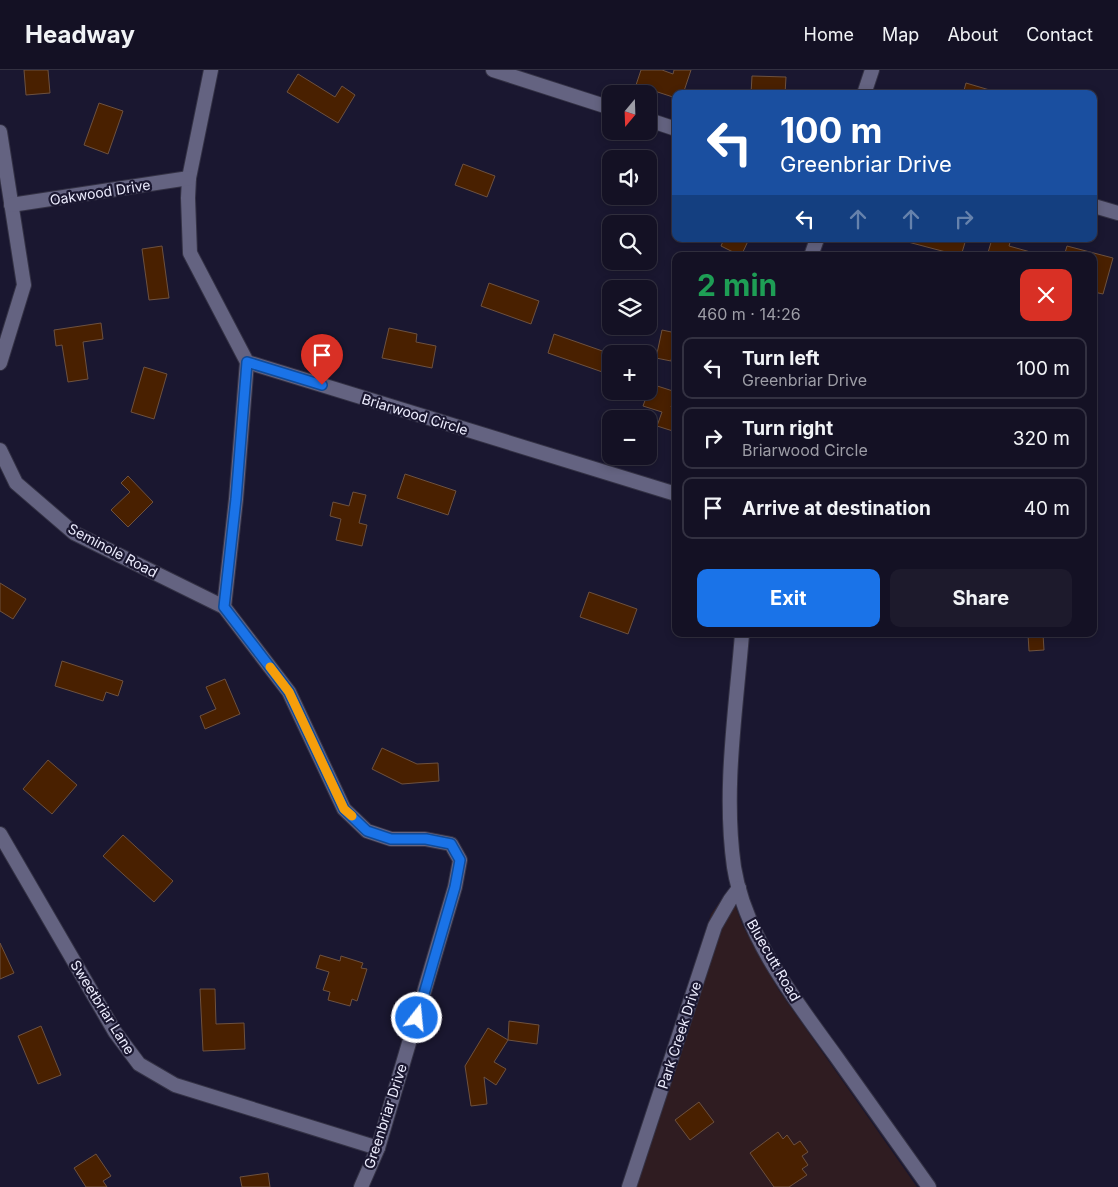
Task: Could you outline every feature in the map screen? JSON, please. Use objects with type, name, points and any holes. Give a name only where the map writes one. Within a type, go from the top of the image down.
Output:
[{"type":"street","points":[[211,70],[189,178],[190,252],[247,362],[236,499],[224,607]]},
{"type":"street","points":[[493,70],[602,105]]},
{"type":"street","points":[[865,90],[872,70]]},
{"type":"street","points":[[658,123],[672,128]]},
{"type":"street","points":[[0,132],[24,285],[0,363]]},
{"type":"street","name":"Oakwood Drive","points":[[11,205],[189,178]]},
{"type":"street","points":[[1097,207],[1118,213]]},
{"type":"street","name":"Briarwood Circle","points":[[247,362],[672,493]]},
{"type":"street","name":"Seminole Road","points":[[0,450],[16,483],[74,532],[224,607]]},
{"type":"street","name":"Greenbriar Drive","points":[[224,607],[289,692],[344,809],[367,831],[391,839],[426,839],[451,844],[460,860],[455,887],[378,1148],[361,1187]]},
{"type":"street","name":"Bluecutt Road","points":[[742,637],[730,802],[734,868],[746,910],[756,933],[790,993],[929,1187]]},
{"type":"street","name":"Sweetbriar Lane","points":[[0,834],[115,1032],[138,1064],[175,1085],[378,1148]]},
{"type":"street","name":"Park Creek Drive","points":[[629,1187],[715,926],[739,888]]},
{"type":"shaded area","points":[[729,889],[743,926],[778,989],[917,1187],[622,1187],[711,914]]},
{"type":"building","points":[[24,70],[48,70],[50,93],[26,95]]},
{"type":"building","points":[[641,70],[662,70],[673,74],[674,70],[691,70],[684,90],[672,90],[672,97],[658,92],[658,85],[636,85]]},
{"type":"building","points":[[298,74],[335,97],[342,86],[355,95],[338,123],[287,92]]},
{"type":"building","points":[[752,76],[786,77],[785,90],[751,90]]},
{"type":"building","points":[[966,83],[990,90],[964,90]]},
{"type":"building","points":[[99,103],[123,111],[108,154],[84,145]]},
{"type":"building","points":[[463,164],[495,176],[487,197],[455,185]]},
{"type":"building","points":[[723,242],[748,242],[743,252],[733,252],[721,246]]},
{"type":"building","points":[[908,242],[965,242],[962,252],[946,252]]},
{"type":"building","points":[[991,242],[1010,242],[1009,246],[1030,252],[988,252]]},
{"type":"building","points":[[162,246],[169,298],[149,300],[142,249]]},
{"type":"building","points":[[1067,246],[1090,252],[1065,252]]},
{"type":"building","points":[[1097,254],[1113,258],[1103,294],[1097,293]]},
{"type":"building","points":[[489,283],[539,301],[531,324],[481,306]]},
{"type":"building","points":[[101,323],[103,339],[83,342],[88,379],[68,382],[62,345],[56,346],[54,330]]},
{"type":"building","points":[[389,328],[417,334],[416,342],[436,346],[432,368],[382,358]]},
{"type":"building","points":[[662,330],[672,332],[671,361],[657,358]]},
{"type":"building","points":[[554,334],[602,351],[602,372],[548,353]]},
{"type":"building","points":[[144,367],[167,374],[154,419],[131,412]]},
{"type":"building","points":[[657,386],[672,391],[672,431],[657,426],[662,412],[643,406],[645,400],[657,400]]},
{"type":"building","points":[[405,474],[456,491],[448,515],[397,498]]},
{"type":"building","points":[[128,476],[153,502],[128,527],[111,510],[130,492],[121,483]]},
{"type":"building","points":[[353,492],[366,495],[359,523],[367,525],[362,546],[336,540],[341,519],[330,516],[333,502],[349,506]]},
{"type":"building","points":[[0,583],[26,599],[13,619],[0,611]]},
{"type":"building","points":[[589,592],[637,609],[628,634],[580,617]]},
{"type":"building","points":[[1028,637],[1043,637],[1044,650],[1029,651]]},
{"type":"building","points":[[62,661],[123,681],[118,696],[106,692],[103,701],[55,686]]},
{"type":"building","points":[[225,679],[240,714],[205,729],[200,716],[216,709],[206,687]]},
{"type":"building","points":[[382,748],[417,764],[438,763],[439,781],[402,784],[372,769]]},
{"type":"building","points":[[48,760],[77,785],[52,814],[23,789]]},
{"type":"building","points":[[123,835],[173,881],[154,902],[103,856]]},
{"type":"building","points":[[0,943],[14,973],[0,979]]},
{"type":"building","points":[[320,955],[340,961],[341,956],[363,963],[361,968],[367,969],[357,1001],[352,999],[350,1006],[328,1000],[330,992],[323,990],[329,972],[316,968]]},
{"type":"building","points":[[200,989],[215,989],[216,1024],[244,1023],[245,1049],[203,1051]]},
{"type":"building","points":[[509,1021],[539,1025],[537,1044],[508,1040]]},
{"type":"building","points":[[41,1026],[61,1075],[38,1084],[18,1036]]},
{"type":"building","points":[[488,1028],[508,1040],[494,1062],[506,1069],[496,1085],[484,1077],[487,1104],[471,1106],[465,1066]]},
{"type":"building","points":[[699,1102],[714,1122],[690,1140],[675,1120]]},
{"type":"building","points":[[778,1132],[783,1139],[787,1135],[794,1145],[800,1141],[808,1152],[802,1156],[808,1165],[802,1169],[807,1175],[789,1187],[774,1187],[750,1153]]},
{"type":"building","points":[[96,1154],[111,1176],[103,1181],[107,1187],[86,1187],[74,1168]]},
{"type":"building","points":[[268,1173],[270,1187],[242,1187],[240,1177]]},
{"type":"slow traffic","points":[[270,667],[289,692],[344,809],[352,816]]},
{"type":"route","points":[[322,385],[247,362],[236,499],[224,607],[289,692],[344,809],[367,831],[391,839],[426,839],[451,844],[460,860],[455,887],[417,1018]]}]
